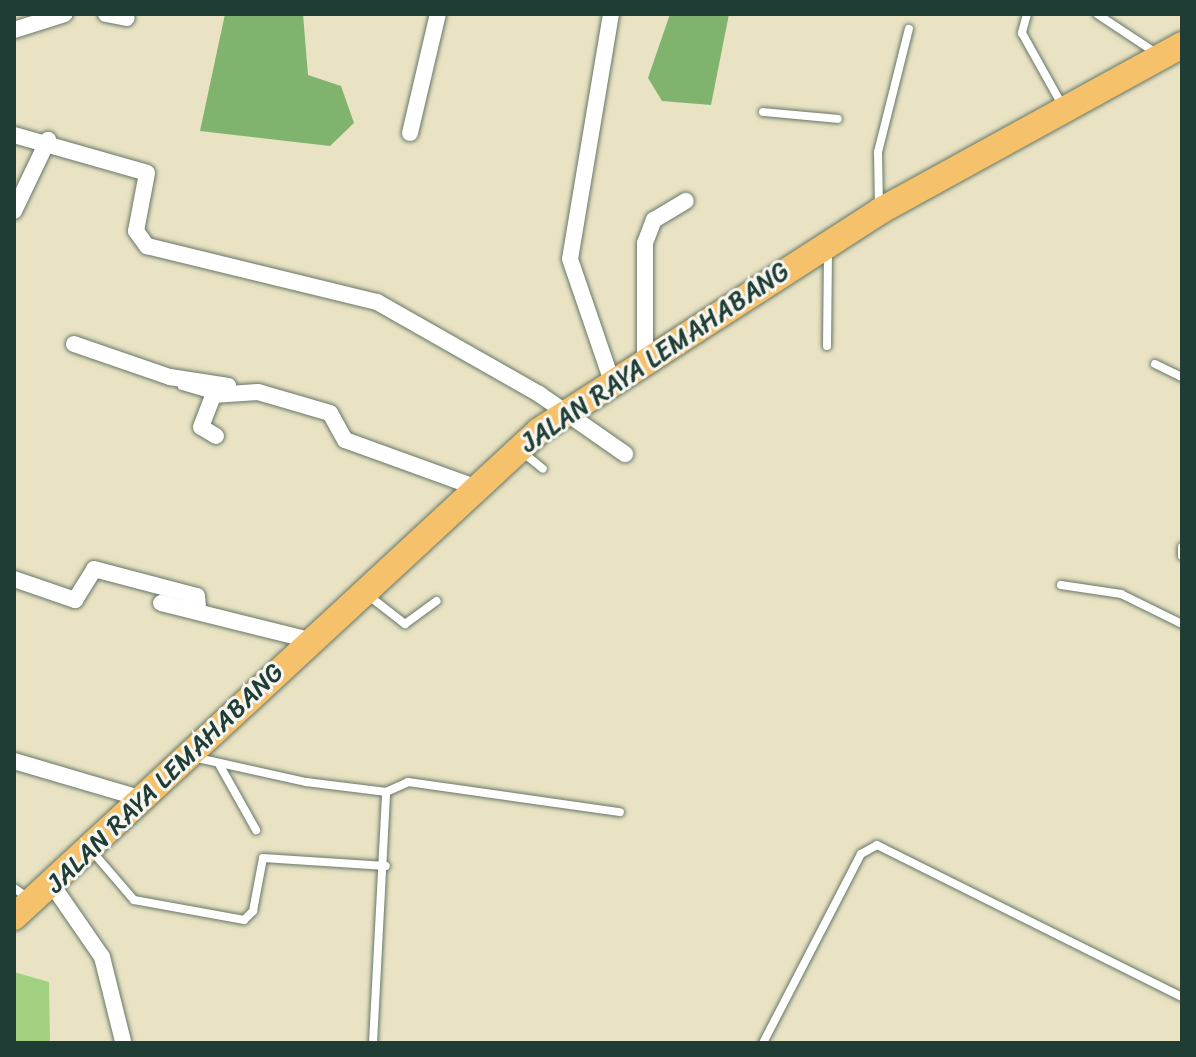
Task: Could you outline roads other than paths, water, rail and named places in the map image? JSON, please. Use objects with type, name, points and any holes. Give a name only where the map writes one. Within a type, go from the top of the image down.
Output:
[{"type":"main road","name":"JALAN RAYA LEMAHABANG","points":[[29,898],[90,850],[472,486],[565,412],[880,211],[1172,51]]},
{"type":"street","points":[[14,30],[65,14]]},
{"type":"street","points":[[106,14],[127,18]]},
{"type":"street","points":[[410,133],[438,14]]},
{"type":"street","points":[[611,14],[570,259],[612,382]]},
{"type":"street","points":[[14,135],[48,140],[147,173],[150,184],[136,231],[147,246],[377,302],[565,412],[625,454]]},
{"type":"street","points":[[14,211],[48,140]]},
{"type":"street","points":[[645,361],[645,243],[654,220],[686,201]]},
{"type":"street","points":[[74,344],[194,383],[249,384],[330,413],[345,440],[472,486]]},
{"type":"street","points":[[216,436],[201,427],[213,395],[282,398]]},
{"type":"street","points":[[14,579],[75,600],[94,569],[197,596],[198,608]]},
{"type":"street","points":[[161,603],[198,608],[309,640]]},
{"type":"street","points":[[14,761],[143,799]]},
{"type":"street","points":[[29,898],[102,957],[123,1041]]},
{"type":"lane","points":[[1027,14],[1022,33],[1065,109]]},
{"type":"lane","points":[[1097,14],[1172,51]]},
{"type":"lane","points":[[880,211],[878,152],[909,29]]},
{"type":"lane","points":[[763,112],[838,119]]},
{"type":"lane","points":[[827,346],[828,243]]},
{"type":"lane","points":[[1155,364],[1182,377]]},
{"type":"lane","points":[[182,386],[213,395]]},
{"type":"lane","points":[[517,448],[543,469]]},
{"type":"lane","points":[[1182,547],[1182,556]]},
{"type":"lane","points":[[1061,585],[1121,594],[1182,624]]},
{"type":"lane","points":[[362,589],[405,624],[437,601]]},
{"type":"lane","points":[[188,756],[386,792],[408,782],[620,812]]},
{"type":"lane","points":[[219,764],[256,830]]},
{"type":"lane","points":[[373,1043],[386,866],[386,792]]},
{"type":"lane","points":[[763,1043],[861,854],[877,845],[1182,997]]},
{"type":"lane","points":[[90,850],[134,900],[244,920],[253,911],[263,858],[386,866]]}]
